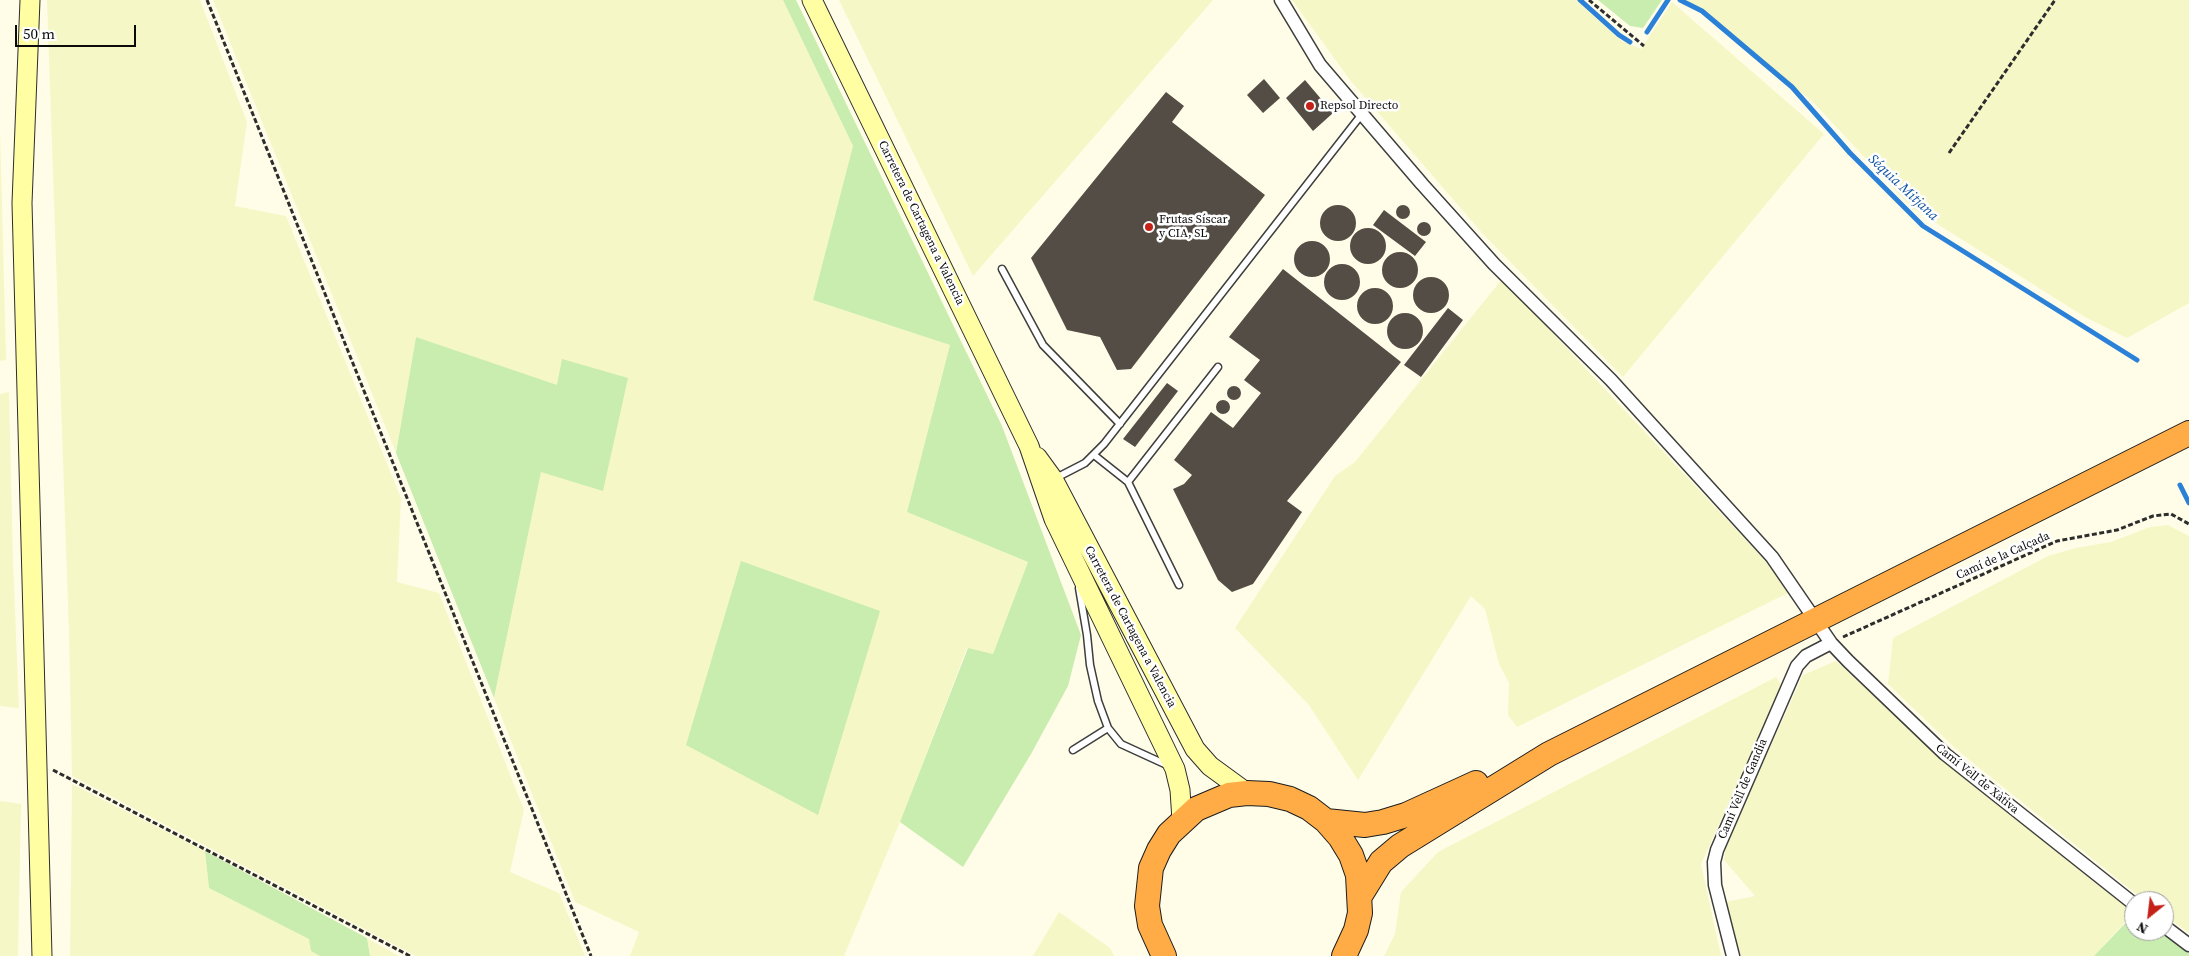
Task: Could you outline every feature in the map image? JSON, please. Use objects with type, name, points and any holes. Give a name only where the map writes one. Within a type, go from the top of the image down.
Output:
[{"type":"highway","points":[[1326,821],[1365,825],[1398,817],[1549,754],[2189,433]]},
{"type":"highway","points":[[1360,896],[1381,862],[1400,846],[1549,754]]},
{"type":"highway","points":[[1164,956],[1150,925],[1147,906],[1152,868],[1159,850],[1182,820],[1212,800],[1248,793],[1269,794],[1290,799],[1309,808],[1326,821],[1340,837],[1351,855],[1358,875],[1360,896],[1356,930],[1344,956]]},
{"type":"main road","points":[[30,0],[22,203],[42,956]]},
{"type":"main road","name":"Carretera de Cartagena a Valencia","points":[[812,0],[1029,446],[1054,519],[1175,769],[1180,790],[1182,820]]},
{"type":"main road","name":"Carretera de Cartagena a Valencia","points":[[1029,446],[1053,479],[1195,749],[1210,766],[1248,793]]},
{"type":"street","name":"Camí Vell de Xàtiva","points":[[1281,0],[1320,65],[1494,264],[1611,380],[1772,557],[1831,643],[1907,720],[1945,754],[2124,896]]},
{"type":"street","name":"Camí Vell de Gandia","points":[[1734,956],[1715,885],[1714,862],[1717,850],[1798,666],[1806,656],[1831,643]]},
{"type":"street","points":[[2174,933],[2189,944]]},
{"type":"lane","points":[[1053,479],[1085,464],[1120,424],[1362,114]]},
{"type":"lane","points":[[1002,269],[1043,345],[1120,424]]},
{"type":"lane","points":[[1128,482],[1218,367]]},
{"type":"lane","points":[[1094,454],[1128,482],[1179,585]]},
{"type":"lane","points":[[1075,559],[1088,635],[1090,665],[1098,701],[1108,728],[1114,737],[1132,751],[1175,769]]},
{"type":"lane","points":[[1073,750],[1108,728]]},
{"type":"path","points":[[207,0],[591,956]]},
{"type":"path","points":[[1590,0],[1644,46]]},
{"type":"path","points":[[1949,153],[2055,0]]},
{"type":"path","name":"Camí de la Calçada","points":[[1831,643],[2057,541],[2117,530],[2162,514],[2171,514],[2189,524]]},
{"type":"path","points":[[37,762],[410,956]]},
{"type":"green space","points":[[47,0],[200,0],[247,122],[235,206],[286,216],[401,498],[397,582],[439,593],[524,810],[510,872],[559,893],[585,956],[416,956],[72,776],[69,633]]},
{"type":"green space","points":[[213,0],[783,0],[853,146],[813,300],[950,345],[907,512],[1028,562],[993,654],[967,648],[900,822],[844,956],[630,956],[639,932],[575,902],[494,698],[557,386],[416,337],[396,453]]},
{"type":"green space","points":[[783,0],[796,0],[1002,426],[1081,635],[1068,686],[1031,754],[963,867],[900,822],[968,648],[993,654],[1028,562],[907,512],[950,345],[813,300],[853,146]]},
{"type":"green space","points":[[839,0],[1213,0],[973,276]]},
{"type":"green space","points":[[1292,0],[1576,0],[1622,41],[1641,49],[1672,2],[1824,134],[1623,377],[1483,234],[1350,80]]},
{"type":"green space","points":[[1598,0],[1662,0],[1643,28],[1630,26]]},
{"type":"green space","points":[[1686,0],[2189,0],[2189,303],[2127,338],[2085,317],[1912,208],[1813,102]]},
{"type":"green space","points":[[0,128],[6,360],[0,361]]},
{"type":"green space","points":[[1502,279],[1772,568],[1788,593],[1517,727],[1508,715],[1509,683],[1499,664],[1485,609],[1471,596],[1358,780],[1309,705],[1235,628],[1335,476],[1355,462]]},
{"type":"green space","points":[[416,337],[557,385],[562,359],[628,378],[603,491],[541,472],[494,698],[396,453]]},
{"type":"green space","points":[[9,392],[19,708],[0,706],[0,394]]},
{"type":"green space","points":[[2168,525],[2189,536],[2189,933],[2174,922],[2174,891],[2133,891],[1956,749],[1888,684],[1893,638],[2048,556],[2076,548],[2111,542],[2150,527]]},
{"type":"green space","points":[[741,561],[880,611],[818,815],[686,745]]},
{"type":"green space","points":[[1836,661],[1944,761],[2124,904],[2124,923],[2094,956],[1741,956],[1726,902],[1755,896],[1724,860],[1726,844],[1803,675]]},
{"type":"green space","points":[[1776,677],[1782,686],[1701,864],[1721,956],[1384,956],[1395,934],[1401,892],[1438,852]]},
{"type":"green space","points":[[72,784],[205,851],[209,888],[310,939],[311,951],[320,956],[70,956]]},
{"type":"green space","points":[[0,801],[21,804],[18,956],[0,956]]},
{"type":"green space","points":[[205,851],[367,938],[370,956],[320,956],[311,951],[309,939],[209,888]]},
{"type":"green space","points":[[1059,912],[1110,948],[1114,956],[1033,956]]},
{"type":"green space","points":[[2124,924],[2124,941],[2174,941],[2189,952],[2189,956],[2094,956]]},
{"type":"green space","points":[[367,938],[399,956],[370,956]]},
{"type":"building","points":[[1264,79],[1280,98],[1263,113],[1247,95]]},
{"type":"building","name":"Repsol Directo","points":[[1305,80],[1333,113],[1313,131],[1286,98]]},
{"type":"building","name":"Frutas Síscar y CIA, SL","points":[[1166,92],[1184,106],[1172,122],[1265,195],[1131,369],[1117,370],[1100,337],[1067,330],[1031,258]]},
{"type":"building","points":[[1338,205],[1351,210],[1356,223],[1351,236],[1338,241],[1325,236],[1320,223],[1325,210]]},
{"type":"building","points":[[1400,205],[1406,205],[1410,212],[1406,219],[1400,219],[1396,215],[1396,209]]},
{"type":"building","points":[[1384,210],[1426,242],[1415,256],[1373,225]]},
{"type":"building","points":[[1421,222],[1427,222],[1431,229],[1427,236],[1421,236],[1417,232],[1417,226]]},
{"type":"building","points":[[1368,228],[1381,233],[1386,246],[1381,259],[1368,264],[1355,259],[1350,246],[1355,233]]},
{"type":"building","points":[[1312,241],[1325,246],[1330,259],[1325,272],[1312,277],[1299,272],[1294,259],[1299,246]]},
{"type":"building","points":[[1400,252],[1413,257],[1418,270],[1413,283],[1400,288],[1387,283],[1382,270],[1387,257]]},
{"type":"building","points":[[1342,264],[1355,269],[1360,282],[1355,295],[1342,300],[1329,295],[1324,282],[1329,269]]},
{"type":"building","points":[[1283,269],[1401,362],[1287,501],[1302,512],[1253,584],[1232,592],[1218,580],[1173,489],[1184,484],[1192,475],[1174,460],[1211,412],[1233,428],[1261,393],[1244,380],[1260,360],[1229,337]]},
{"type":"building","points":[[1431,277],[1444,282],[1449,295],[1444,308],[1431,313],[1418,308],[1413,295],[1418,282]]},
{"type":"building","points":[[1375,288],[1387,294],[1393,306],[1387,318],[1375,324],[1363,318],[1357,306],[1363,294]]},
{"type":"building","points":[[1448,308],[1463,320],[1421,377],[1404,365]]},
{"type":"building","points":[[1405,313],[1418,318],[1423,331],[1418,344],[1405,349],[1392,344],[1387,331],[1392,318]]},
{"type":"building","points":[[1167,383],[1178,391],[1135,447],[1123,439]]},
{"type":"building","points":[[1231,386],[1237,386],[1241,393],[1237,400],[1231,400],[1227,396],[1227,390]]},
{"type":"building","points":[[1220,400],[1226,400],[1230,407],[1226,414],[1220,414],[1216,410],[1216,404]]},
{"type":"waterway","name":"Séquia Mitjana","points":[[1580,0],[1619,35],[1630,42]]},
{"type":"waterway","name":"Séquia Mitjana","points":[[1647,32],[1668,0]]},
{"type":"waterway","name":"Séquia Mitjana","points":[[1680,0],[1702,11],[1792,87],[1850,153],[1923,226],[2137,360]]},
{"type":"waterway","name":"Séquia Mitjana","points":[[2180,485],[2189,503]]},
{"type":"place","name":"Repsol Directo","points":[[1310,106]]},
{"type":"place","name":"Frutas Síscar y CIA, SL","points":[[1149,227]]}]
